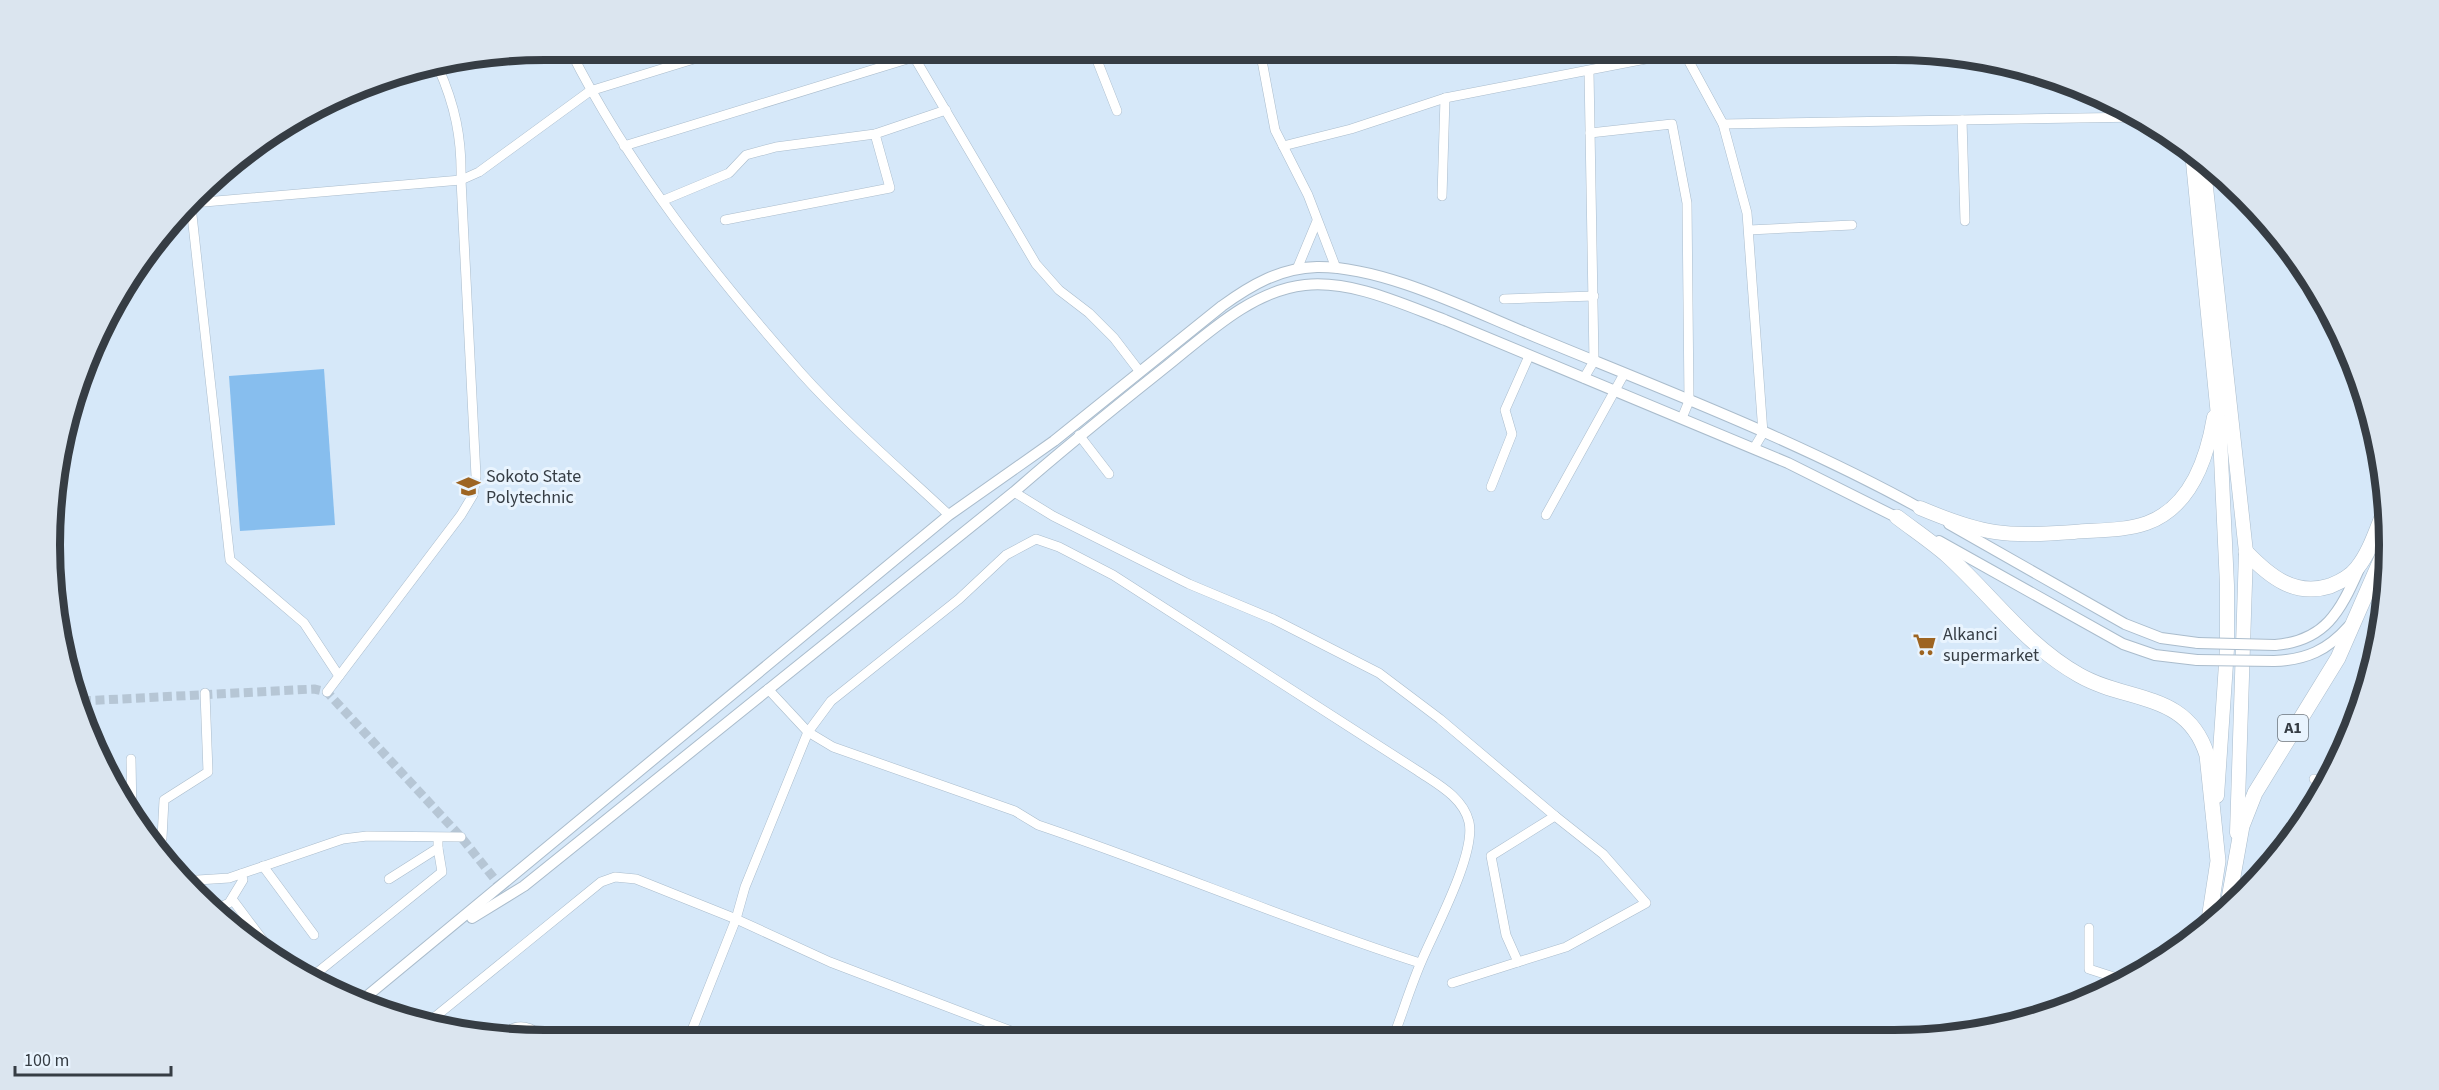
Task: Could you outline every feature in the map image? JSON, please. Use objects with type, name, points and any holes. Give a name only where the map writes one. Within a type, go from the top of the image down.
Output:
[{"type":"highway","points":[[1897,517],[1947,555],[2033,644],[2058,663],[2083,678],[2167,706],[2192,723],[2202,738],[2207,755],[2218,861],[2210,913]]},
{"type":"highway","points":[[2246,552],[2273,578],[2286,585],[2315,590],[2339,583],[2357,569],[2378,525]]},
{"type":"highway","name":"A1","points":[[2229,895],[2242,826],[2255,793],[2338,658],[2378,568]]},
{"type":"main road","points":[[2193,163],[2216,379],[2227,585],[2227,649],[2217,781],[2218,861]]},
{"type":"main road","points":[[2204,172],[2246,552],[2236,855]]},
{"type":"main road","points":[[1920,508],[1960,525],[2008,535],[2123,528],[2147,523],[2167,512],[2179,501],[2204,463],[2214,418],[2216,379]]},
{"type":"street","points":[[575,60],[590,91],[624,146],[732,291],[803,375],[949,515]]},
{"type":"street","points":[[200,204],[460,180],[479,172],[590,91],[691,60]]},
{"type":"street","points":[[624,146],[890,60]]},
{"type":"street","points":[[916,60],[1036,264],[1059,290],[1089,313],[1114,338],[1140,372]]},
{"type":"street","points":[[1097,60],[1117,111]]},
{"type":"street","points":[[1262,60],[1275,130],[1308,195],[1336,268]]},
{"type":"street","points":[[1283,146],[1351,129],[1445,98],[1645,60]]},
{"type":"street","points":[[1688,60],[1724,124],[1747,213],[1763,433],[1754,448]]},
{"type":"street","points":[[1584,378],[1594,361],[1589,71]]},
{"type":"street","points":[[327,692],[461,515],[472,495],[476,476],[460,180],[462,150],[456,113],[440,72]]},
{"type":"street","points":[[1442,196],[1445,98]]},
{"type":"street","points":[[664,200],[729,173],[746,155],[776,147],[875,134],[946,110]]},
{"type":"street","points":[[1724,124],[2122,117]]},
{"type":"street","points":[[1962,120],[1965,220]]},
{"type":"street","points":[[1590,133],[1672,124],[1687,203],[1689,401],[1682,418]]},
{"type":"street","points":[[725,219],[890,188],[875,134]]},
{"type":"street","points":[[193,212],[230,560],[304,624],[339,676]]},
{"type":"street","points":[[1297,269],[1317,221]]},
{"type":"street","points":[[1749,230],[1852,225]]},
{"type":"street","points":[[367,996],[949,515],[1054,441],[1242,292],[1276,274],[1297,269],[1336,268],[1414,289],[1806,450],[1920,508],[2126,624],[2161,638],[2198,644],[2275,645],[2309,637],[2331,621],[2347,597],[2364,558]]},
{"type":"street","points":[[439,938],[524,886],[1014,492],[1079,435],[1227,320],[1263,297],[1290,288],[1325,285],[1368,293],[1445,320],[1754,448],[1832,483],[1897,517],[2123,644],[2155,655],[2197,660],[2293,661],[2325,649],[2348,627],[2363,606]]},
{"type":"street","points":[[1504,299],[1594,296]]},
{"type":"street","points":[[1491,487],[1512,434],[1505,410],[1529,356]]},
{"type":"street","points":[[1546,515],[1624,374]]},
{"type":"street","points":[[1079,435],[1108,474]]},
{"type":"street","points":[[1014,492],[1053,516],[1189,584],[1273,619],[1379,673],[1440,718],[1603,854],[1646,903],[1566,947],[1452,983]]},
{"type":"street","points":[[692,1030],[736,919],[745,887],[808,732],[831,701],[959,599],[1005,555],[1030,541],[1046,542],[1113,575],[1452,794],[1465,813],[1469,824],[1469,838],[1449,900],[1420,963],[1396,1030]]},
{"type":"street","points":[[768,689],[808,732],[833,747],[1015,811],[1038,825],[1202,882],[1333,935],[1420,963]]},
{"type":"street","points":[[159,838],[162,838],[164,800],[208,772],[205,693]]},
{"type":"street","points":[[131,759],[132,798]]},
{"type":"street","points":[[2314,779],[2318,781]]},
{"type":"street","points":[[1518,962],[1506,935],[1491,856],[1555,816]]},
{"type":"street","points":[[195,880],[229,878],[343,839],[367,836],[461,837]]},
{"type":"street","points":[[317,973],[442,872],[438,837]]},
{"type":"street","points":[[389,879],[438,848]]},
{"type":"street","points":[[262,866],[314,935]]},
{"type":"street","points":[[222,908],[232,899],[243,880],[241,873]]},
{"type":"street","points":[[436,1017],[608,879],[621,877],[636,879],[736,919],[830,962],[1008,1030]]},
{"type":"street","points":[[232,899],[261,938]]},
{"type":"street","points":[[2089,928],[2089,969],[2114,977]]},
{"type":"street","points":[[514,1029],[526,1027],[533,1030]]},
{"type":"shaded area","points":[[324,369],[335,525],[240,531],[229,376]]},
{"type":"tunnel","points":[[86,701],[314,689],[327,692],[461,837],[501,887]]},
{"type":"place","name":"Sokoto State Polytechnic","points":[[468,486]]},
{"type":"place","name":"Alkanci supermarket","points":[[1925,644]]}]
